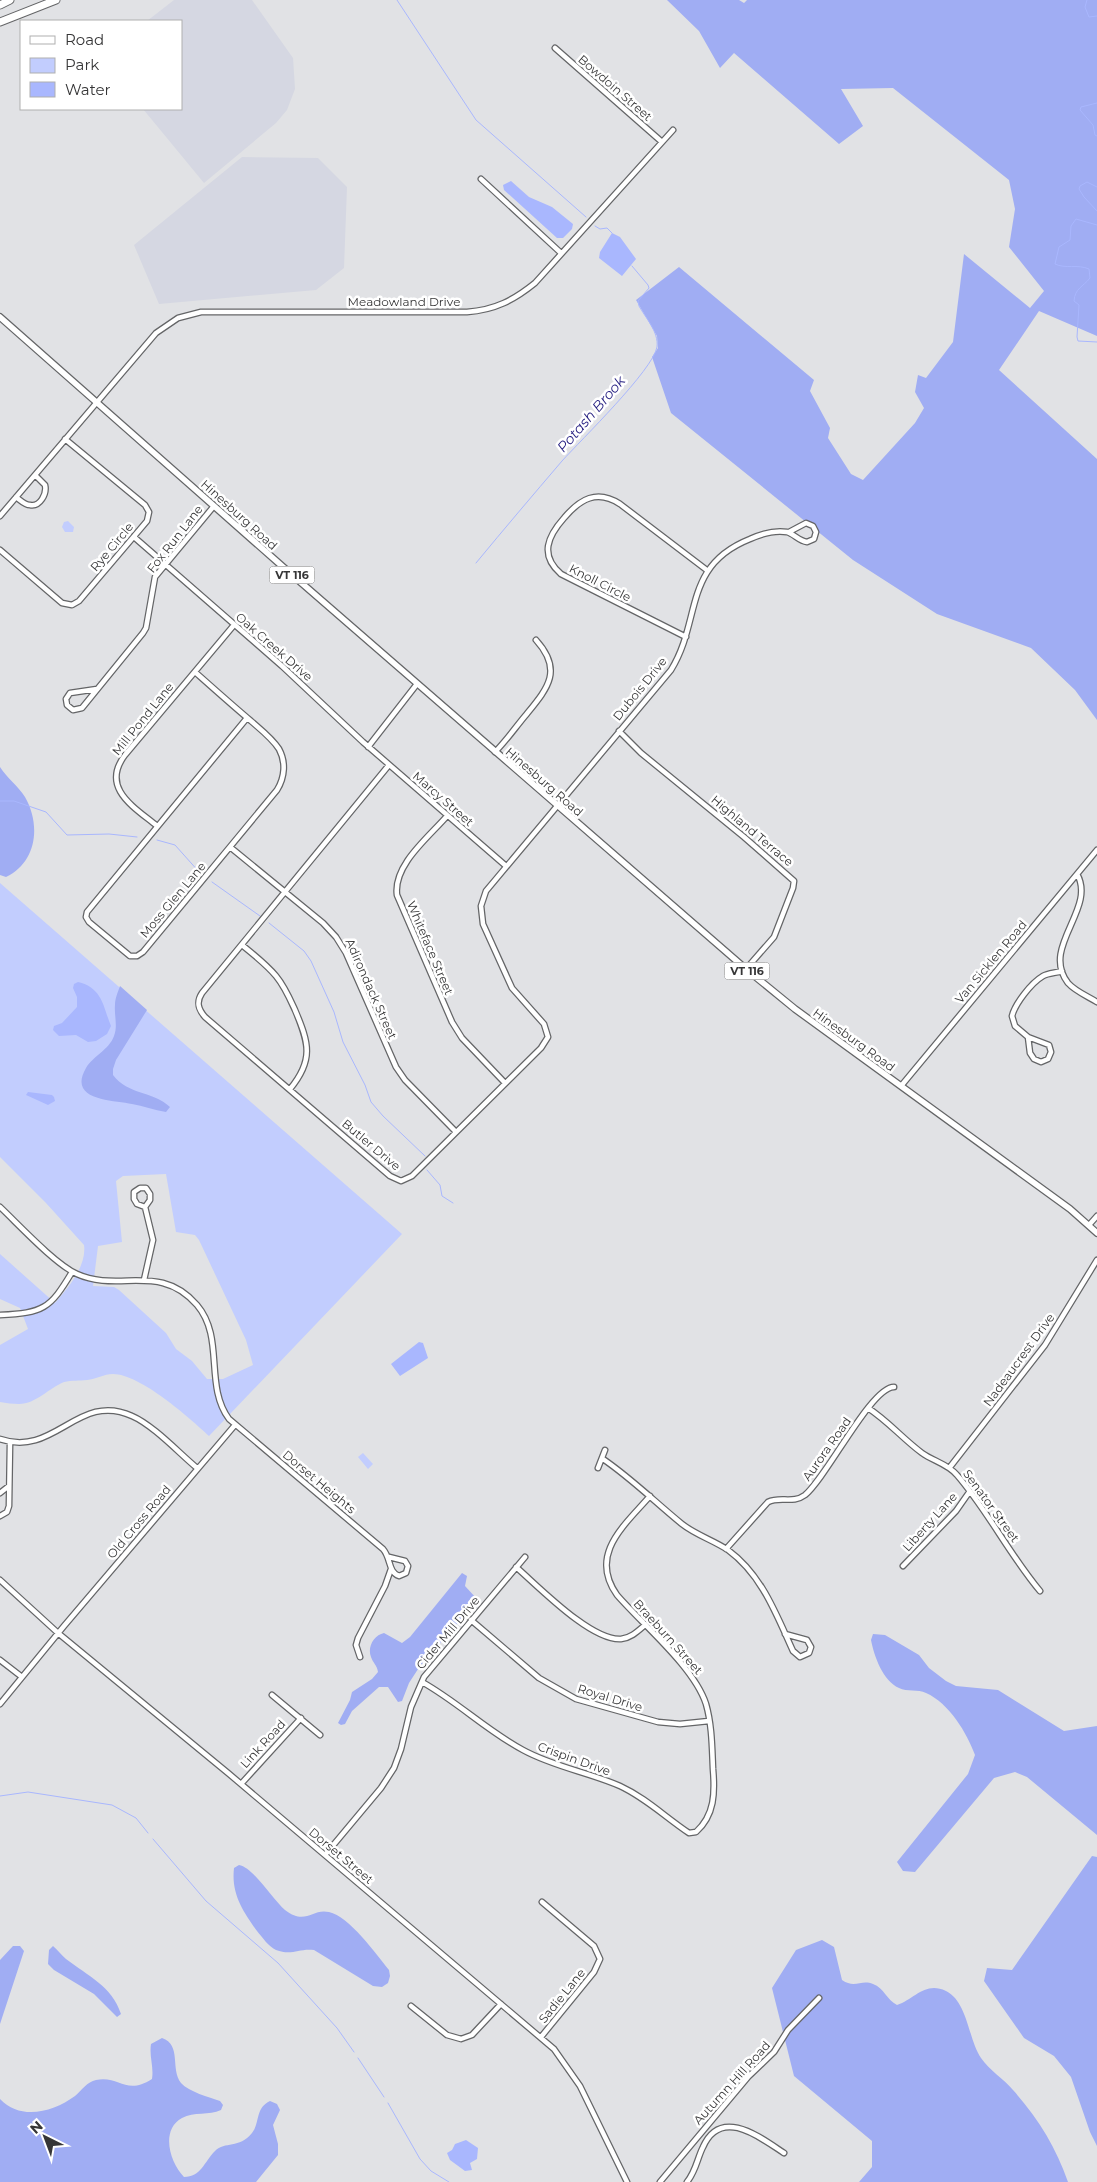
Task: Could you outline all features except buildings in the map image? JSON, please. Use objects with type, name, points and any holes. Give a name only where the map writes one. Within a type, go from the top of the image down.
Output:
[{"type":"highway","points":[[0,5],[10,0]]},
{"type":"highway","points":[[0,22],[56,0]]},
{"type":"main road","name":"Hinesburg Road","points":[[0,317],[557,807],[746,970],[796,1009],[1070,1209],[1097,1233]]},
{"type":"street","name":"Bowdoin Street","points":[[555,48],[662,142]]},
{"type":"street","name":"Meadowland Drive","points":[[97,402],[156,333],[178,318],[210,312],[479,311],[502,305],[535,283],[673,130]]},
{"type":"street","points":[[481,179],[562,253]]},
{"type":"street","points":[[0,516],[97,402]]},
{"type":"street","name":"Rye Circle","points":[[0,550],[62,603],[70,606],[77,602],[148,519],[146,507],[65,439]]},
{"type":"street","points":[[16,497],[31,506],[36,504],[46,494],[46,488],[35,475]]},
{"type":"street","name":"Knoll Circle","points":[[686,637],[561,574],[549,557],[550,537],[577,503],[588,497],[605,496],[620,504],[708,571]]},
{"type":"street","name":"Fox Run Lane","points":[[97,689],[70,693],[66,699],[67,705],[73,710],[80,709],[97,689],[145,630],[155,577],[214,506]]},
{"type":"street","name":"Dubois Drive","points":[[557,807],[668,674],[680,654],[686,637],[695,596],[708,571],[724,554],[742,542],[768,533],[789,532],[806,523],[813,526],[816,532],[814,539],[807,542],[789,532]]},
{"type":"street","name":"Oak Creek Drive","points":[[134,537],[319,700],[368,747]]},
{"type":"street","name":"Mill Pond Lane","points":[[157,826],[121,795],[116,773],[125,756],[234,625]]},
{"type":"street","points":[[496,752],[535,704],[550,680],[550,660],[536,640]]},
{"type":"street","name":"Moss Glen Lane","points":[[195,672],[247,718],[272,741],[279,750],[284,765],[283,775],[277,790],[143,952],[137,956],[130,956],[89,922],[86,917],[87,912],[247,718]]},
{"type":"street","points":[[368,747],[417,684]]},
{"type":"street","name":"Highland Terrace","points":[[620,731],[641,753],[794,880],[793,888],[775,935],[746,970]]},
{"type":"street","name":"Marcy Street","points":[[368,747],[506,866]]},
{"type":"street","name":"Butler Drive","points":[[389,765],[200,997],[199,1008],[205,1016],[396,1180],[405,1180],[412,1176],[544,1044],[548,1033],[544,1024],[512,988],[482,919],[481,906],[483,896],[506,866],[557,807]]},
{"type":"street","name":"Whiteface Street","points":[[447,816],[401,871],[397,882],[397,895],[452,1022],[462,1038],[505,1083]]},
{"type":"street","name":"Adirondack Street","points":[[230,847],[323,923],[336,937],[346,953],[396,1067],[408,1083],[456,1132]]},
{"type":"street","name":"Van Sicklen Road","points":[[901,1086],[1097,850]]},
{"type":"street","points":[[1077,874],[1086,883]]},
{"type":"street","points":[[1074,934],[1064,954],[1062,971],[1071,986],[1097,1002]]},
{"type":"street","points":[[242,945],[266,966],[282,984],[304,1033],[307,1045],[306,1063],[301,1074],[290,1089]]},
{"type":"street","points":[[1028,1037],[1030,1052],[1034,1059],[1041,1062],[1048,1059],[1051,1052],[1049,1045],[1028,1037],[1013,1023],[1012,1016],[1014,1009],[1040,978],[1062,971]]},
{"type":"street","points":[[144,1280],[153,1240],[145,1207],[150,1200],[150,1192],[146,1188],[138,1188],[134,1192],[134,1199],[137,1204],[145,1207]]},
{"type":"street","points":[[0,1207],[58,1262],[72,1272],[59,1293],[47,1306],[30,1313],[0,1315]]},
{"type":"street","points":[[1089,1226],[1097,1216]]},
{"type":"street","name":"Nadeaucrest Drive","points":[[950,1467],[1045,1344],[1097,1260]]},
{"type":"street","name":"Dorset Heights","points":[[72,1272],[99,1280],[162,1282],[181,1291],[202,1312],[212,1340],[214,1380],[218,1400],[226,1416],[378,1544],[389,1557],[402,1560],[408,1566],[407,1571],[401,1576],[394,1574],[391,1569]]},
{"type":"street","name":"Aurora Road","points":[[726,1549],[768,1502],[794,1500],[802,1497],[809,1491],[868,1408],[884,1390],[894,1387]]},
{"type":"street","name":"Senator Street","points":[[868,1408],[922,1452],[950,1467],[970,1491],[999,1536],[1040,1591]]},
{"type":"street","points":[[0,1439],[10,1443],[38,1441],[86,1414],[98,1411],[118,1411],[138,1419],[197,1468]]},
{"type":"street","name":"Old Cross Road","points":[[0,1704],[58,1632],[235,1425]]},
{"type":"street","points":[[0,1516],[9,1509],[10,1443]]},
{"type":"street","points":[[598,1468],[605,1450]]},
{"type":"street","points":[[603,1459],[688,1529],[726,1549],[747,1567],[761,1585],[784,1634],[795,1654],[800,1657],[808,1654],[810,1647],[807,1640],[784,1634]]},
{"type":"street","points":[[0,1493],[10,1486]]},
{"type":"street","name":"Liberty Lane","points":[[903,1566],[956,1511],[970,1491]]},
{"type":"street","name":"Braeburn Street","points":[[650,1496],[614,1538],[609,1548],[607,1560],[608,1575],[612,1587],[695,1681],[704,1698],[709,1721],[715,1794],[710,1812],[696,1832]]},
{"type":"street","points":[[360,1657],[356,1645],[358,1638],[385,1586],[391,1569],[389,1557]]},
{"type":"street","name":"Cider Mill Drive","points":[[325,1855],[381,1788],[394,1768],[411,1706],[422,1682],[471,1620],[525,1557]]},
{"type":"street","points":[[516,1567],[582,1624],[602,1634],[618,1639],[626,1638],[645,1625]]},
{"type":"street","name":"Dorset Street","points":[[0,1580],[58,1632],[554,2049],[572,2072],[592,2108],[627,2182]]},
{"type":"street","name":"Royal Drive","points":[[471,1620],[539,1678],[576,1699],[658,1722],[680,1724],[709,1721]]},
{"type":"street","points":[[0,1660],[22,1677]]},
{"type":"street","name":"Crispin Drive","points":[[422,1682],[458,1704],[500,1736],[523,1750],[545,1761],[628,1790],[650,1803],[689,1833],[696,1832]]},
{"type":"street","points":[[272,1695],[320,1735]]},
{"type":"street","name":"Link Road","points":[[241,1784],[301,1718]]},
{"type":"street","name":"Sadie Lane","points":[[541,2037],[594,1972],[600,1959],[594,1946],[542,1902]]},
{"type":"street","name":"Autumn Hill Road","points":[[660,2182],[748,2077],[774,2052],[788,2030],[820,1998]]},
{"type":"street","points":[[411,2006],[450,2037],[461,2040],[472,2035],[501,2004]]},
{"type":"street","points":[[687,2182],[695,2169],[706,2141],[714,2132],[724,2128],[746,2129],[784,2153]]},
{"type":"shaded area","points":[[174,0],[252,0],[293,58],[295,89],[287,110],[276,123],[204,183],[144,110],[182,110],[182,20],[148,20]]},
{"type":"shaded area","points":[[667,0],[739,0],[744,3],[747,0],[1097,0],[1097,336],[1039,311],[999,370],[1097,459],[1097,720],[1075,690],[1031,648],[937,614],[853,560],[671,413],[652,357],[658,348],[657,336],[636,300],[679,267],[814,380],[810,391],[830,428],[828,438],[851,474],[863,480],[915,423],[924,408],[915,392],[918,375],[926,378],[953,342],[964,254],[1030,308],[1044,291],[1009,247],[1015,209],[1009,180],[893,88],[841,89],[863,126],[839,144],[734,53],[720,68],[699,31]]},
{"type":"shaded area","points":[[242,157],[318,158],[347,187],[344,268],[316,290],[159,304],[134,245]]},
{"type":"shaded area","points":[[0,767],[25,797],[33,819],[34,831],[30,852],[24,862],[6,877],[0,875]]},
{"type":"shaded area","points":[[120,986],[147,1010],[116,1060],[113,1075],[133,1090],[163,1102],[170,1107],[166,1112],[104,1100],[87,1093],[82,1087],[82,1079],[86,1068],[109,1045],[114,1036],[116,1028],[115,1002]]},
{"type":"shaded area","points":[[462,1573],[467,1576],[465,1586],[477,1599],[476,1603],[420,1666],[409,1683],[402,1701],[398,1702],[388,1687],[379,1687],[352,1711],[345,1724],[341,1725],[338,1723],[352,1692],[372,1679],[378,1672],[370,1653],[374,1639],[384,1633],[402,1643],[410,1637]]},
{"type":"shaded area","points":[[873,1634],[885,1635],[919,1655],[929,1668],[946,1681],[956,1686],[998,1690],[1064,1731],[1097,1726],[1097,1835],[1027,1777],[1015,1772],[994,1778],[915,1872],[903,1871],[897,1862],[968,1774],[975,1755],[962,1728],[950,1711],[942,1704],[926,1693],[899,1688],[888,1680],[874,1653],[871,1640]]},
{"type":"shaded area","points":[[1092,1856],[1097,1857],[1097,2146],[1090,2132],[1071,2077],[1054,2056],[1024,2038],[984,1981],[987,1968],[1012,1970]]},
{"type":"shaded area","points":[[239,1865],[250,1871],[280,1905],[292,1915],[304,1917],[323,1911],[337,1915],[345,1920],[362,1936],[389,1970],[388,1983],[382,1987],[373,1986],[314,1950],[282,1952],[271,1947],[257,1931],[239,1902],[234,1886],[234,1868]]},
{"type":"shaded area","points":[[822,1940],[834,1947],[842,1980],[851,1984],[873,1984],[880,1988],[897,2005],[926,1989],[932,1988],[939,1988],[953,1996],[959,2003],[981,2058],[1013,2090],[1038,2122],[1058,2157],[1068,2182],[859,2182],[872,2167],[872,2141],[794,2076],[772,1988],[796,1950]]},
{"type":"shaded area","points":[[13,1946],[20,1946],[24,1951],[0,2024],[0,1960]]},
{"type":"shaded area","points":[[53,1946],[66,1959],[91,1976],[112,1996],[121,2014],[117,2017],[94,1994],[54,1970],[48,1964],[49,1950]]},
{"type":"shaded area","points":[[162,2038],[172,2046],[176,2071],[181,2083],[194,2092],[220,2101],[223,2105],[221,2110],[216,2112],[182,2118],[175,2123],[171,2130],[169,2138],[171,2155],[184,2177],[198,2172],[219,2148],[247,2138],[252,2133],[265,2104],[270,2101],[277,2104],[280,2110],[273,2125],[278,2144],[278,2155],[256,2182],[0,2182],[0,2099],[8,2106],[17,2110],[37,2112],[66,2102],[87,2084],[96,2080],[111,2080],[136,2086],[143,2084],[152,2079],[151,2044]]},
{"type":"green space","points":[[68,521],[74,527],[73,532],[65,532],[62,527],[64,522]]},
{"type":"green space","points":[[0,883],[402,1234],[209,1436],[164,1398],[137,1381],[113,1374],[94,1379],[64,1382],[37,1399],[25,1403],[0,1402],[0,1345],[28,1329],[20,1308],[0,1299],[0,1254],[55,1303],[80,1269],[83,1261],[84,1245],[46,1203],[0,1157]],"holes":[[[166,1174],[176,1232],[195,1235],[199,1240],[246,1340],[253,1365],[223,1379],[207,1379],[192,1361],[176,1349],[166,1333],[119,1290],[114,1287],[93,1286],[98,1246],[122,1242],[116,1181],[123,1176]]]},
{"type":"green space","points":[[363,1453],[373,1464],[368,1469],[358,1457]]},
{"type":"water","points":[[511,181],[529,197],[552,207],[573,224],[572,229],[563,238],[557,238],[504,190],[503,185]]},
{"type":"water","points":[[612,233],[620,237],[636,259],[622,276],[599,258],[600,252]]},
{"type":"water","points":[[78,982],[93,989],[101,999],[111,1026],[107,1034],[96,1041],[88,1042],[76,1035],[59,1036],[53,1030],[54,1026],[62,1023],[77,1007],[77,997],[73,988],[74,984]]},
{"type":"water","points":[[28,1092],[52,1095],[55,1101],[48,1105],[26,1095]]},
{"type":"water","points":[[419,1342],[423,1343],[428,1358],[400,1376],[391,1364]]},
{"type":"water","points":[[466,2140],[478,2148],[477,2159],[470,2163],[472,2170],[465,2171],[450,2160],[447,2153],[452,2150],[455,2144]]},
{"type":"waterway","name":"Potash Brook","points":[[397,0],[476,120],[586,217]]},
{"type":"waterway","points":[[1087,0],[1085,7],[1089,17],[1097,16]]},
{"type":"waterway","points":[[1097,103],[1081,107],[1080,110],[1093,125],[1095,135],[1097,136]]},
{"type":"waterway","points":[[1097,187],[1087,182],[1080,186],[1079,189],[1097,211]]},
{"type":"waterway","points":[[1097,225],[1076,219],[1071,226],[1070,240],[1059,247],[1055,264],[1089,269],[1090,278],[1078,290],[1074,301],[1079,305],[1077,337],[1078,341],[1097,342]]},
{"type":"waterway","name":"Potash Brook","points":[[595,226],[600,229],[607,228],[612,233]]},
{"type":"waterway","name":"Potash Brook","points":[[476,563],[562,461],[630,388],[653,358],[657,347],[656,336],[638,301],[649,288],[632,266]]},
{"type":"waterway","points":[[0,801],[14,801],[46,812],[67,835],[109,834],[137,837]]},
{"type":"waterway","points":[[157,840],[175,845],[200,873]]},
{"type":"waterway","points":[[212,882],[260,916]]},
{"type":"waterway","points":[[269,923],[304,951],[311,961],[334,1012],[343,1042],[365,1085],[371,1102],[425,1156]]},
{"type":"waterway","points":[[427,1170],[440,1185],[442,1196],[453,1203]]},
{"type":"waterway","points":[[0,1796],[28,1792],[112,1805],[136,1818],[148,1833]]},
{"type":"waterway","points":[[153,1839],[206,1901],[278,1963],[337,2028],[354,2052]]},
{"type":"waterway","points":[[358,2058],[384,2097]]},
{"type":"waterway","points":[[388,2103],[420,2159],[431,2171],[449,2182]]}]
